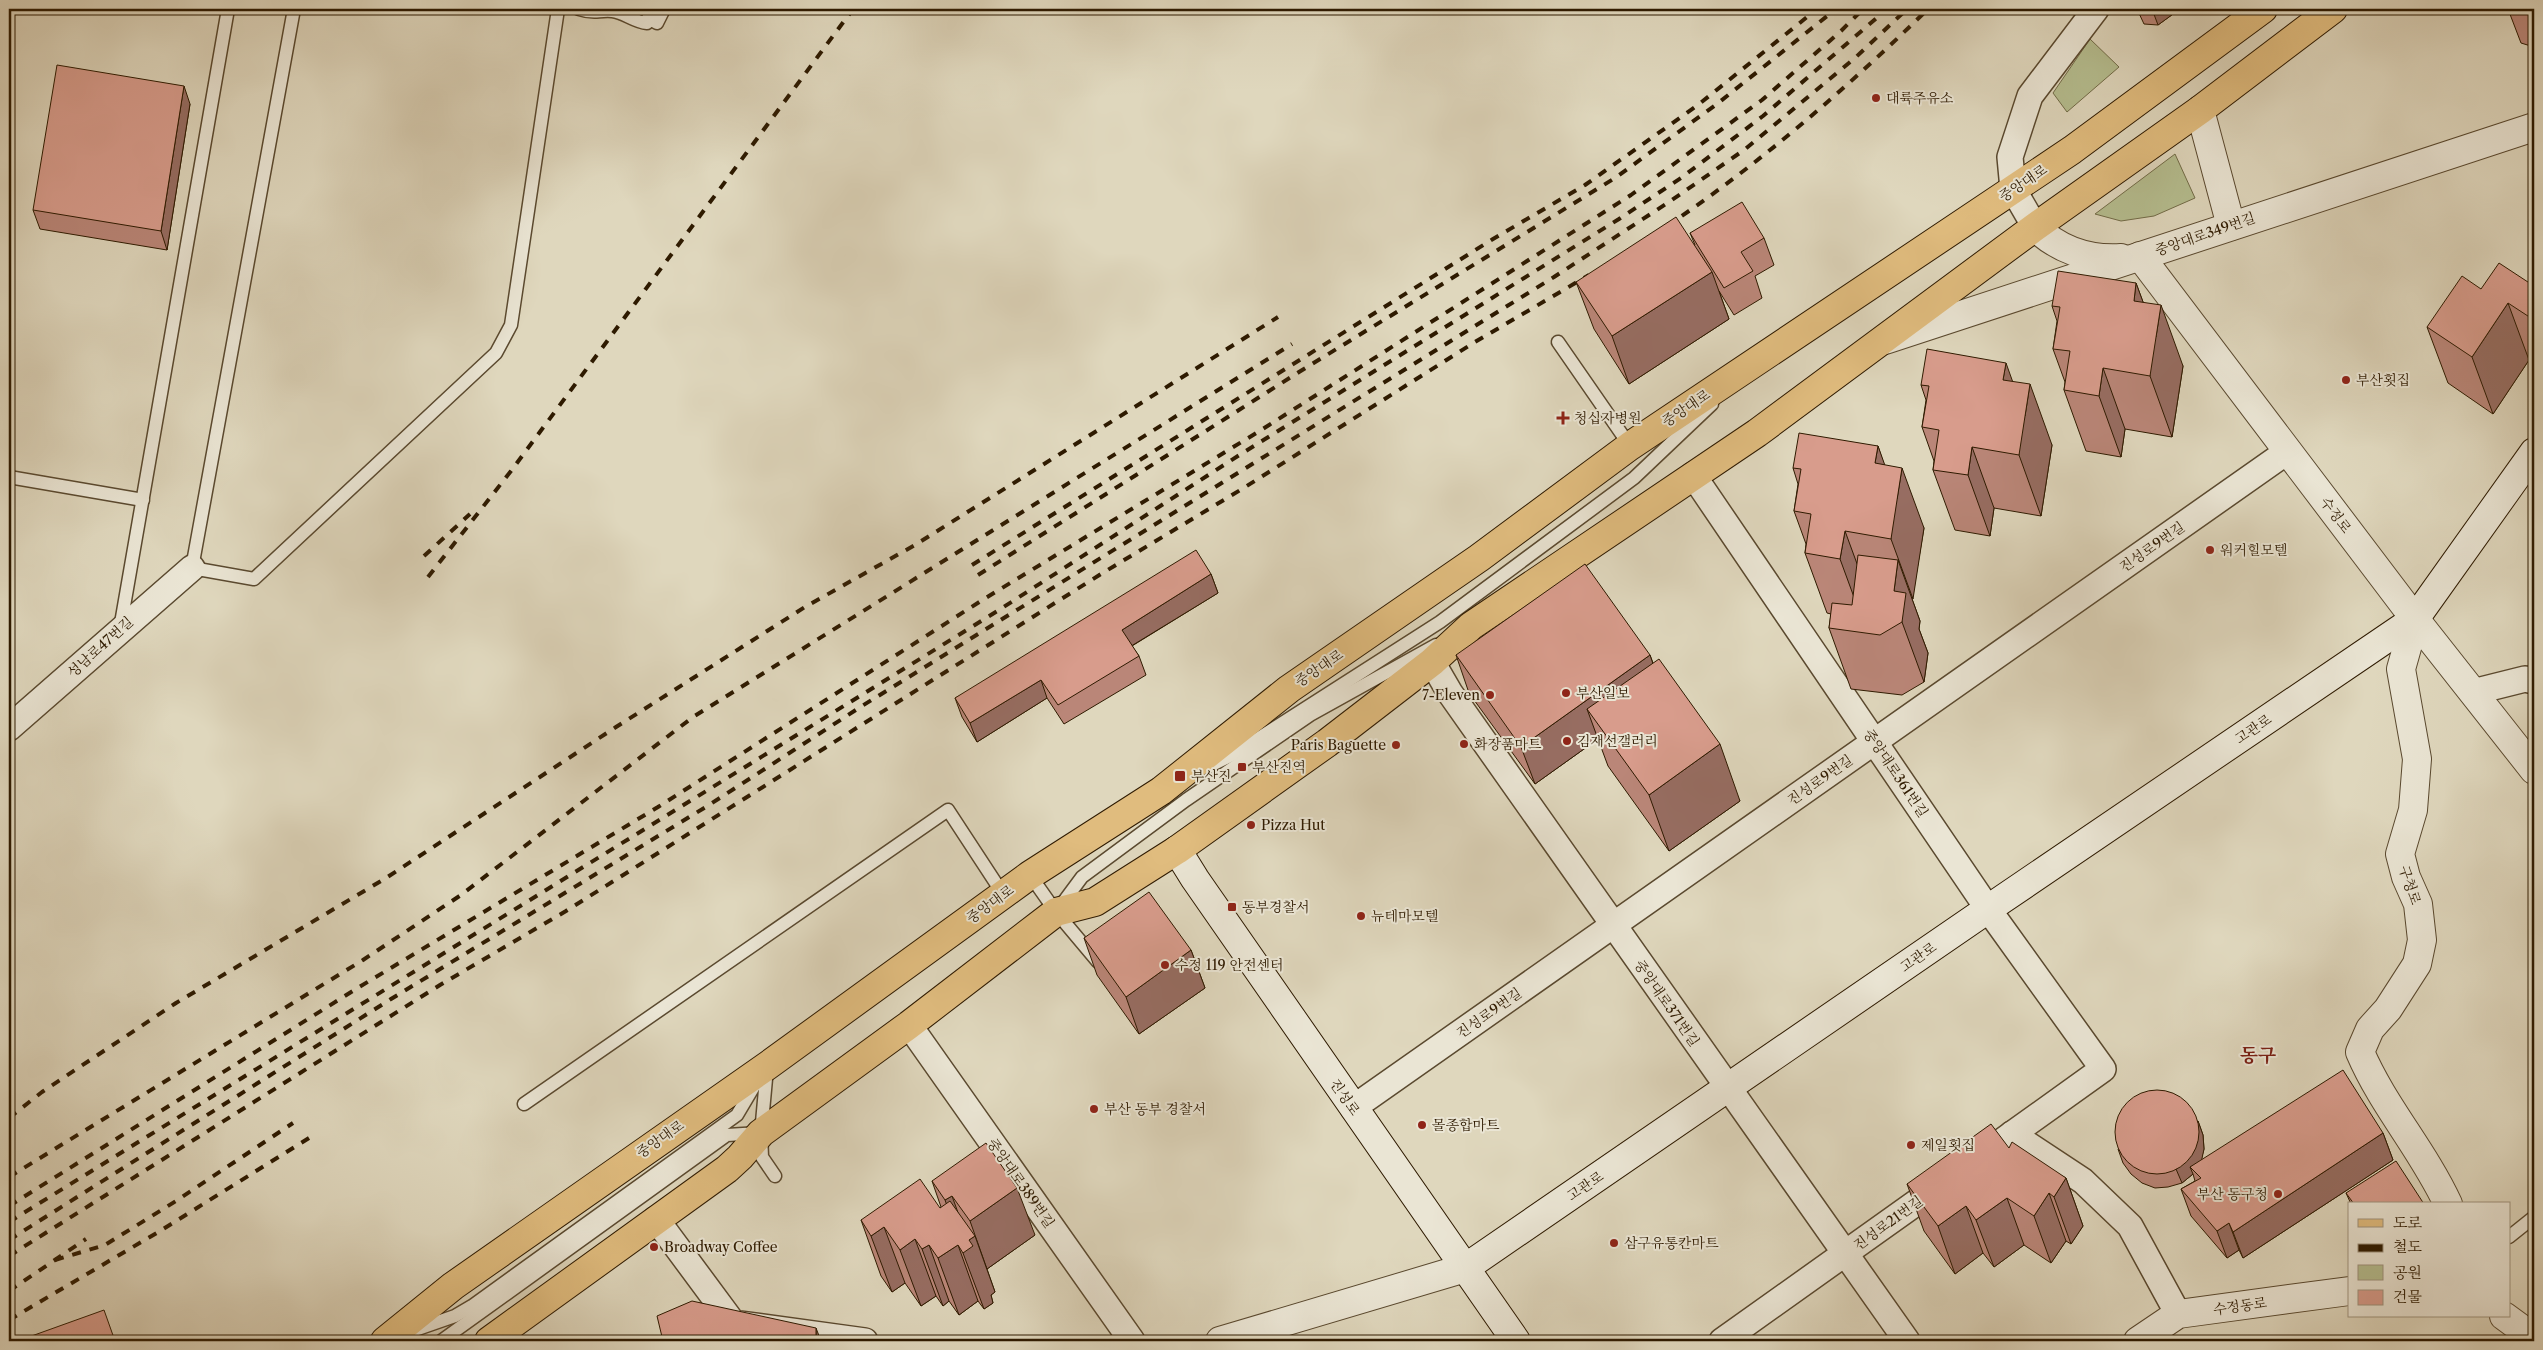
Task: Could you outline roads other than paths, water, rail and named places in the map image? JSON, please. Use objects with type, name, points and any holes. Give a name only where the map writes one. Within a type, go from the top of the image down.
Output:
[{"type":"main road","name":"중앙대로","points":[[387,1340],[461,1281],[767,1066],[1003,894],[1161,791],[1289,689],[1478,558],[1630,446],[2072,150],[2263,9]]},
{"type":"main road","points":[[489,1341],[740,1158],[761,1133],[909,1025],[1056,912],[1095,902],[1177,850],[1327,742],[1432,662],[1471,626],[1757,433],[2035,227],[2200,110],[2333,9]]},
{"type":"street","points":[[2091,11],[2030,96],[2010,157],[2013,189],[2035,227],[2048,239],[2070,251],[2107,259],[2140,256]]},
{"type":"street","points":[[2200,110],[2231,226]]},
{"type":"street","name":"중앙대로349번길","points":[[1877,343],[2534,127]]},
{"type":"street","name":"수정로","points":[[2140,256],[2415,619],[2534,770]]},
{"type":"street","name":"진성로9번길","points":[[1353,1108],[2288,452]]},
{"type":"street","name":"고관로","points":[[1220,1341],[1465,1268],[2415,619],[2534,452]]},
{"type":"street","name":"중앙대로361번길","points":[[1693,476],[1988,909],[2103,1069]]},
{"type":"street","name":"성남로47번길","points":[[9,728],[192,568]]},
{"type":"street","name":"구청로","points":[[2415,619],[2402,669],[2417,759],[2413,810],[2400,854],[2406,877],[2418,904],[2422,940],[2417,964],[2388,1009],[2370,1029],[2360,1052],[2371,1077],[2433,1171],[2447,1202]]},
{"type":"street","name":"중앙대로371번길","points":[[1432,662],[1450,693],[1907,1341]]},
{"type":"street","points":[[2474,692],[2525,679],[2534,681]]},
{"type":"street","name":"진성로","points":[[1177,850],[1353,1108],[1516,1341]]},
{"type":"street","name":"중앙대로389번길","points":[[909,1025],[1132,1341]]},
{"type":"street","name":"진성로21번길","points":[[1722,1341],[2103,1069]]},
{"type":"street","points":[[2012,1134],[2083,1181],[2130,1226],[2178,1314]]},
{"type":"street","points":[[656,1219],[734,1323],[866,1341]]},
{"type":"street","name":"수정동로","points":[[2138,1341],[2178,1314],[2348,1291]]},
{"type":"street","points":[[2507,1318],[2534,1338]]},
{"type":"lane","points":[[120,629],[228,9]]},
{"type":"lane","points":[[294,9],[192,568],[254,579],[496,353],[511,325],[558,9]]},
{"type":"lane","points":[[579,9],[592,13],[613,10],[640,23],[647,23],[648,18],[657,22],[663,11]]},
{"type":"lane","points":[[1558,342],[1630,446]]},
{"type":"lane","points":[[1161,791],[1234,754],[1440,622],[1634,478],[1764,357]]},
{"type":"lane","points":[[9,477],[142,500]]},
{"type":"lane","points":[[1056,912],[1082,877],[1217,779],[1310,715],[1471,626]]},
{"type":"lane","points":[[524,1104],[948,810],[1003,894]]},
{"type":"lane","points":[[1030,875],[1056,912],[1105,970]]},
{"type":"lane","points":[[767,1066],[761,1133],[762,1157],[776,1176]]},
{"type":"lane","points":[[441,1341],[727,1134],[761,1133]]},
{"type":"lane","points":[[2510,1236],[2534,1217]]},
{"type":"railway","points":[[428,577],[511,471],[853,9]]},
{"type":"railway","points":[[972,565],[1493,239],[1585,185],[1698,105],[1817,9]]},
{"type":"railway","points":[[978,575],[1299,372],[1615,178],[1717,104],[1836,9]]},
{"type":"railway","points":[[9,1206],[356,989],[658,807],[984,599],[1258,432],[1631,195],[1762,100],[1841,31],[1863,9]]},
{"type":"railway","points":[[9,1222],[999,610],[1241,454],[1619,219],[1681,178],[1763,116],[1887,9]]},
{"type":"railway","points":[[9,1240],[391,999],[709,805],[862,706],[1554,277],[1669,202],[1744,150],[1855,58],[1907,9]]},
{"type":"railway","points":[[1667,226],[1702,202],[1803,123],[1867,67],[1928,9]]},
{"type":"railway","points":[[9,1256],[440,985],[566,911],[1101,574],[1242,489],[1475,342],[1589,275]]},
{"type":"railway","points":[[9,1118],[42,1092],[176,1003],[386,878],[616,727],[805,607],[915,545],[1278,317]]},
{"type":"railway","points":[[9,1177],[363,960],[461,895],[693,717],[1292,344]]},
{"type":"railway","points":[[424,556],[470,514]]},
{"type":"railway","points":[[55,1260],[105,1245],[176,1201],[293,1123]]},
{"type":"railway","points":[[9,1320],[160,1231],[309,1138]]},
{"type":"railway","points":[[9,1291],[86,1239]]},
{"type":"place","name":"대륙주유소","points":[[1876,98]]},
{"type":"place","name":"부산횟집","points":[[2346,380]]},
{"type":"place","name":"청십자병원","points":[[1563,418]]},
{"type":"place","name":"워커힐모텔","points":[[2210,550]]},
{"type":"place","name":"부산일보","points":[[1566,693]]},
{"type":"place","name":"7-Eleven","points":[[1490,695]]},
{"type":"place","name":"김재선갤러리","points":[[1567,741]]},
{"type":"place","name":"화장품마트","points":[[1464,744]]},
{"type":"place","name":"Paris Baguette","points":[[1396,745]]},
{"type":"place","name":"부산진역","points":[[1242,767]]},
{"type":"place","name":"부산진","points":[[1180,776]]},
{"type":"place","name":"Pizza Hut","points":[[1251,825]]},
{"type":"place","name":"동부경찰서","points":[[1232,907]]},
{"type":"place","name":"뉴테마모텔","points":[[1361,916]]},
{"type":"place","name":"수정 119 안전센터","points":[[1165,965]]},
{"type":"place","name":"부산 동부 경찰서","points":[[1094,1109]]},
{"type":"place","name":"몰종합마트","points":[[1422,1125]]},
{"type":"place","name":"제일횟집","points":[[1911,1145]]},
{"type":"place","name":"부산 동구청","points":[[2278,1194]]},
{"type":"place","name":"삼구유통칸마트","points":[[1614,1243]]},
{"type":"place","name":"Broadway Coffee","points":[[654,1247]]},
{"type":"district","name":"동구","points":[[2258,1055]]}]
